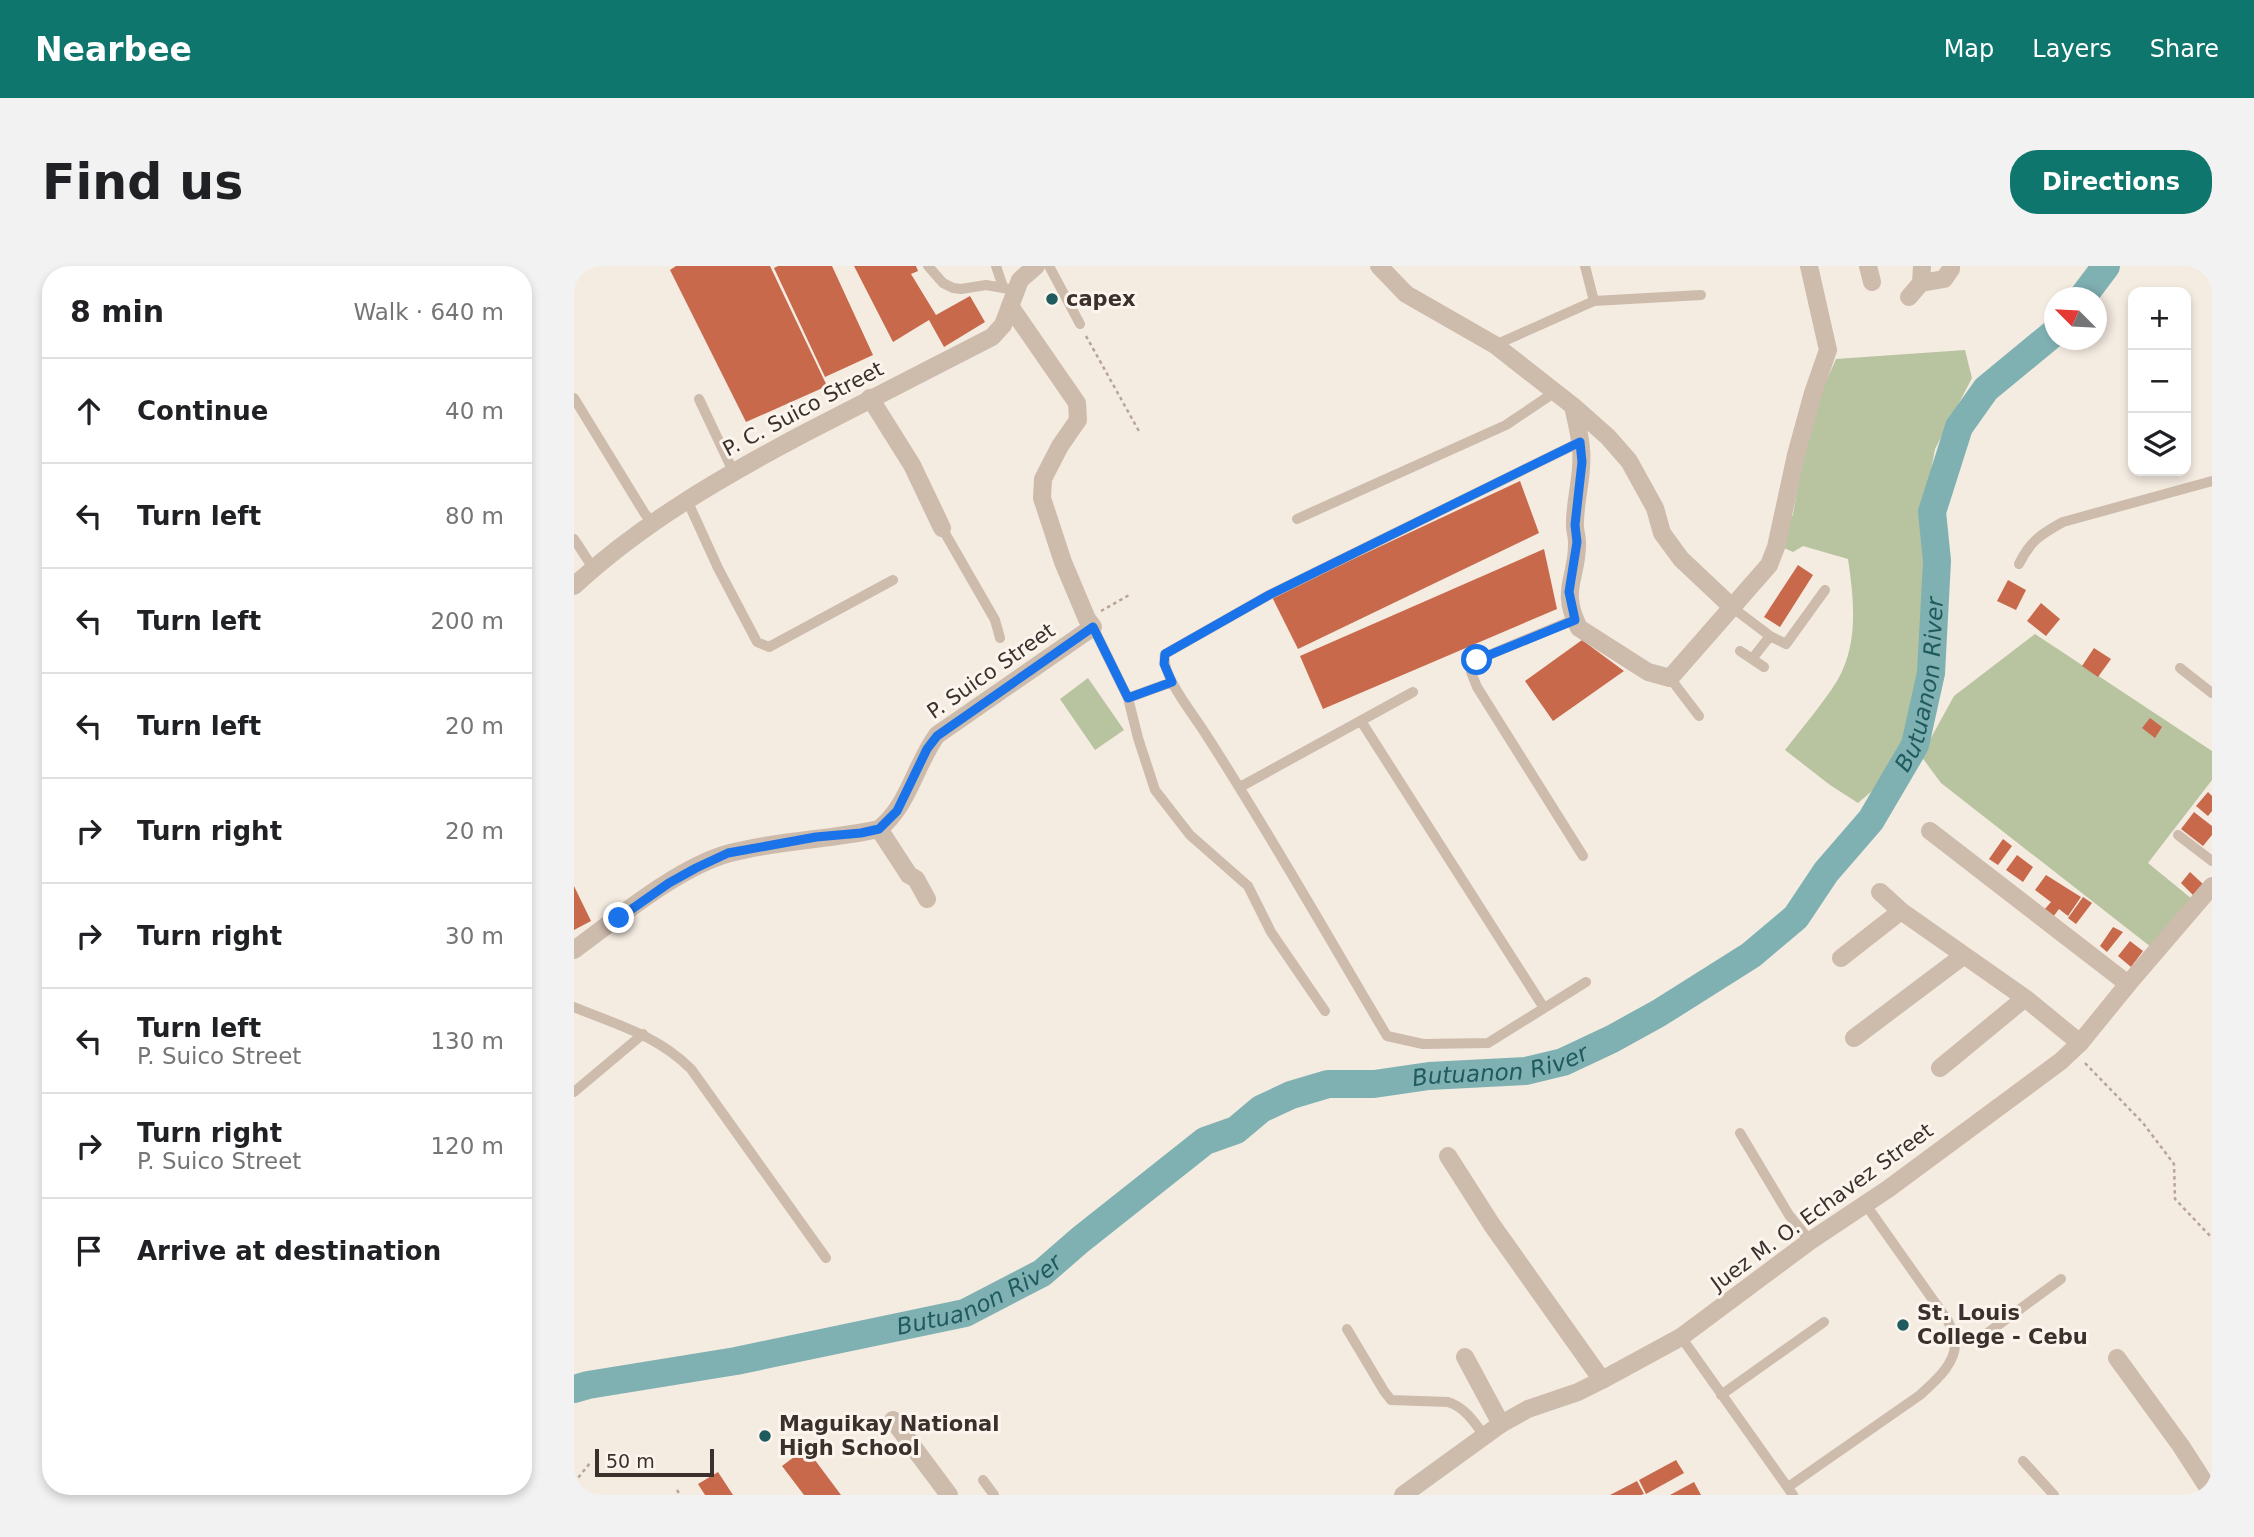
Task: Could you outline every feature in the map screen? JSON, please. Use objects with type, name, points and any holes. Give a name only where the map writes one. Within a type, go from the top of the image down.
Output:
[{"type":"street","name":"P. C. Suico Street","points":[[574,586],[653,522],[733,471],[992,337],[1003,325],[1010,294],[1020,280],[1036,266]]},
{"type":"street","points":[[1379,266],[1406,294],[1495,345],[1608,437],[1629,461],[1654,508],[1662,533],[1681,559],[1733,608]]},
{"type":"street","points":[[1573,406],[1582,462],[1575,525],[1577,542],[1569,592],[1575,620],[1579,628],[1648,672],[1670,678],[1769,565],[1776,547],[1796,455],[1828,351],[1809,266]]},
{"type":"street","points":[[1909,297],[1921,274],[1944,279],[1951,266]]},
{"type":"street","points":[[1010,294],[1079,410],[1078,420],[1060,446],[1043,479],[1042,498],[1063,562],[1090,623]]},
{"type":"street","points":[[870,398],[912,465],[942,527]]},
{"type":"street","name":"P. Suico Street","points":[[879,829],[897,811],[927,749],[937,736],[1090,623]]},
{"type":"street","points":[[574,950],[669,883],[728,853],[816,837],[879,829],[927,899]]},
{"type":"street","points":[[1930,831],[2127,984]]},
{"type":"street","name":"Juez M. O. Echavez Street","points":[[1403,1495],[1501,1424],[1528,1409],[1578,1392],[1681,1337],[1810,1241],[1866,1205],[2076,1047],[2212,886]]},
{"type":"street","points":[[1880,892],[1901,911],[2025,998],[2076,1047]]},
{"type":"street","points":[[1841,958],[1901,911]]},
{"type":"street","points":[[1854,1038],[1963,956]]},
{"type":"street","points":[[1940,1068],[2025,998]]},
{"type":"street","points":[[1448,1156],[1492,1225],[1602,1380]]},
{"type":"street","points":[[1465,1357],[1501,1424]]},
{"type":"street","points":[[2117,1358],[2212,1494]]},
{"type":"street","points":[[893,1420],[948,1495]]},
{"type":"lane","points":[[928,266],[943,283],[953,288],[986,285],[1010,294]]},
{"type":"lane","points":[[996,266],[1010,294]]},
{"type":"lane","points":[[1049,266],[1080,324]]},
{"type":"lane","points":[[1585,266],[1594,301]]},
{"type":"lane","points":[[1495,345],[1594,301],[1701,295]]},
{"type":"lane","points":[[1297,519],[1506,425],[1555,392]]},
{"type":"lane","points":[[574,398],[645,514],[653,522]]},
{"type":"lane","points":[[699,400],[733,471]]},
{"type":"lane","points":[[1580,442],[1269,595],[1165,654],[1164,664],[1172,682],[1240,787],[1387,1036],[1423,1044],[1488,1043],[1586,982]]},
{"type":"lane","points":[[2019,564],[2027,548],[2042,533],[2063,522],[2212,481]]},
{"type":"lane","points":[[687,500],[718,568],[757,642],[769,647],[893,580]]},
{"type":"lane","points":[[942,527],[995,620],[1000,638]]},
{"type":"lane","points":[[574,539],[593,568]]},
{"type":"lane","points":[[1733,608],[1769,636],[1786,644],[1825,590]]},
{"type":"lane","points":[[1575,620],[1477,660],[1471,672],[1477,687],[1583,856]]},
{"type":"lane","points":[[1090,623],[1128,698],[1155,790],[1190,835],[1248,886],[1272,932],[1325,1011]]},
{"type":"lane","points":[[1752,659],[1769,636]]},
{"type":"lane","points":[[1741,650],[1764,667]]},
{"type":"lane","points":[[2180,668],[2212,693]]},
{"type":"lane","points":[[1670,678],[1699,716]]},
{"type":"lane","points":[[1128,698],[1172,682]]},
{"type":"lane","points":[[1240,787],[1413,692]]},
{"type":"lane","points":[[1361,721],[1544,1008]]},
{"type":"lane","points":[[2178,835],[2212,861]]},
{"type":"lane","points":[[574,1007],[643,1034],[678,1056],[691,1069],[826,1258]]},
{"type":"lane","points":[[574,1092],[643,1034]]},
{"type":"lane","points":[[1740,1133],[1789,1215],[1810,1241]]},
{"type":"lane","points":[[1681,1337],[1790,1491],[1920,1395],[1939,1377],[1954,1354],[1955,1342],[1948,1321],[1866,1205]]},
{"type":"lane","points":[[1955,1342],[1982,1337],[2061,1279]]},
{"type":"lane","points":[[1721,1395],[1824,1322]]},
{"type":"lane","points":[[1347,1329],[1391,1400],[1448,1402],[1457,1405],[1485,1437]]},
{"type":"lane","points":[[2023,1461],[2054,1495]]},
{"type":"lane","points":[[983,1480],[993,1495]]},
{"type":"path","points":[[1080,324],[1140,433]]},
{"type":"path","points":[[1090,623],[1131,594]]},
{"type":"path","points":[[2076,1047],[2143,1123],[2174,1164],[2175,1199],[2212,1238]]},
{"type":"path","points":[[574,1483],[590,1464]]},
{"type":"path","points":[[677,1490],[680,1495]]},
{"type":"green space","points":[[1965,350],[1972,378],[1935,449],[1923,515],[1929,566],[1927,638],[1916,715],[1909,740],[1879,785],[1858,803],[1785,750],[1837,681],[1849,652],[1853,621],[1848,559],[1803,546],[1793,552],[1784,548],[1783,538],[1793,514],[1803,458],[1821,393],[1836,359]]},
{"type":"green space","points":[[2035,634],[2212,751],[2212,780],[2148,863],[2192,899],[2151,947],[1941,783],[1921,756],[1954,696]]},
{"type":"green space","points":[[1088,678],[1124,730],[1095,750],[1060,699]]},
{"type":"building","points":[[676,266],[770,266],[827,386],[746,422],[670,270]]},
{"type":"building","points":[[832,266],[873,355],[825,377],[774,268]]},
{"type":"building","points":[[854,266],[916,266],[918,271],[911,274],[936,315],[970,296],[985,322],[944,347],[929,320],[893,342]]},
{"type":"building","points":[[1520,481],[1539,533],[1298,649],[1272,597]]},
{"type":"building","points":[[1544,549],[1557,609],[1323,709],[1300,656]]},
{"type":"building","points":[[1798,565],[1813,575],[1780,627],[1764,617]]},
{"type":"building","points":[[2008,580],[2026,590],[2016,610],[1997,601]]},
{"type":"building","points":[[2041,603],[2060,619],[2046,636],[2027,621]]},
{"type":"building","points":[[1582,640],[1624,671],[1553,721],[1525,681]]},
{"type":"building","points":[[2094,648],[2111,659],[2098,677],[2082,666]]},
{"type":"building","points":[[2150,718],[2162,727],[2155,738],[2142,728]]},
{"type":"building","points":[[2208,792],[2212,796],[2212,811],[2208,816],[2196,806]]},
{"type":"building","points":[[2194,812],[2212,826],[2212,835],[2203,846],[2181,829]]},
{"type":"building","points":[[2003,839],[2012,846],[1998,865],[1989,859]]},
{"type":"building","points":[[2017,855],[2033,867],[2023,882],[2006,870]]},
{"type":"building","points":[[2190,872],[2203,884],[2193,895],[2181,883]]},
{"type":"building","points":[[2046,875],[2081,897],[2068,916],[2059,909],[2053,917],[2044,910],[2051,902],[2035,890]]},
{"type":"building","points":[[574,886],[591,921],[574,930]]},
{"type":"building","points":[[2083,897],[2092,903],[2076,924],[2068,918]]},
{"type":"building","points":[[2113,927],[2123,932],[2107,952],[2100,946]]},
{"type":"building","points":[[2130,941],[2143,951],[2131,967],[2118,956]]},
{"type":"building","points":[[806,1448],[841,1495],[804,1495],[782,1466]]},
{"type":"building","points":[[1676,1460],[1684,1473],[1646,1494],[1639,1480]]},
{"type":"building","points":[[718,1472],[733,1495],[705,1495],[698,1484]]},
{"type":"building","points":[[1637,1481],[1644,1494],[1610,1495]]},
{"type":"building","points":[[1694,1482],[1701,1495],[1670,1495]]},
{"type":"waterway","name":"Butuanon River","points":[[2090,287],[2106,266]]},
{"type":"waterway","name":"Butuanon River","points":[[574,1389],[736,1361],[965,1313],[1042,1273],[1205,1141],[1236,1130],[1261,1109],[1291,1095],[1328,1084],[1374,1084],[1429,1076],[1526,1071],[1563,1062],[1659,1013],[1751,955],[1796,917],[1826,872],[1871,820],[1915,745],[1931,673],[1937,561],[1932,512],[1959,427],[1986,389],[2044,341]]},
{"type":"place","name":"capex","points":[[1052,299]]},
{"type":"place","name":"St. Louis College - Cebu","points":[[1903,1325]]},
{"type":"place","name":"Maguikay National High School","points":[[765,1436]]},
{"type":"route","points":[[619,918],[669,883],[728,853],[879,829],[891,820],[897,811],[927,749],[937,736],[1093,627],[1128,698],[1165,686],[1172,682],[1163,660],[1165,654],[1269,595],[1580,442],[1582,462],[1575,525],[1576,556],[1569,592],[1575,620],[1477,660]]}]
